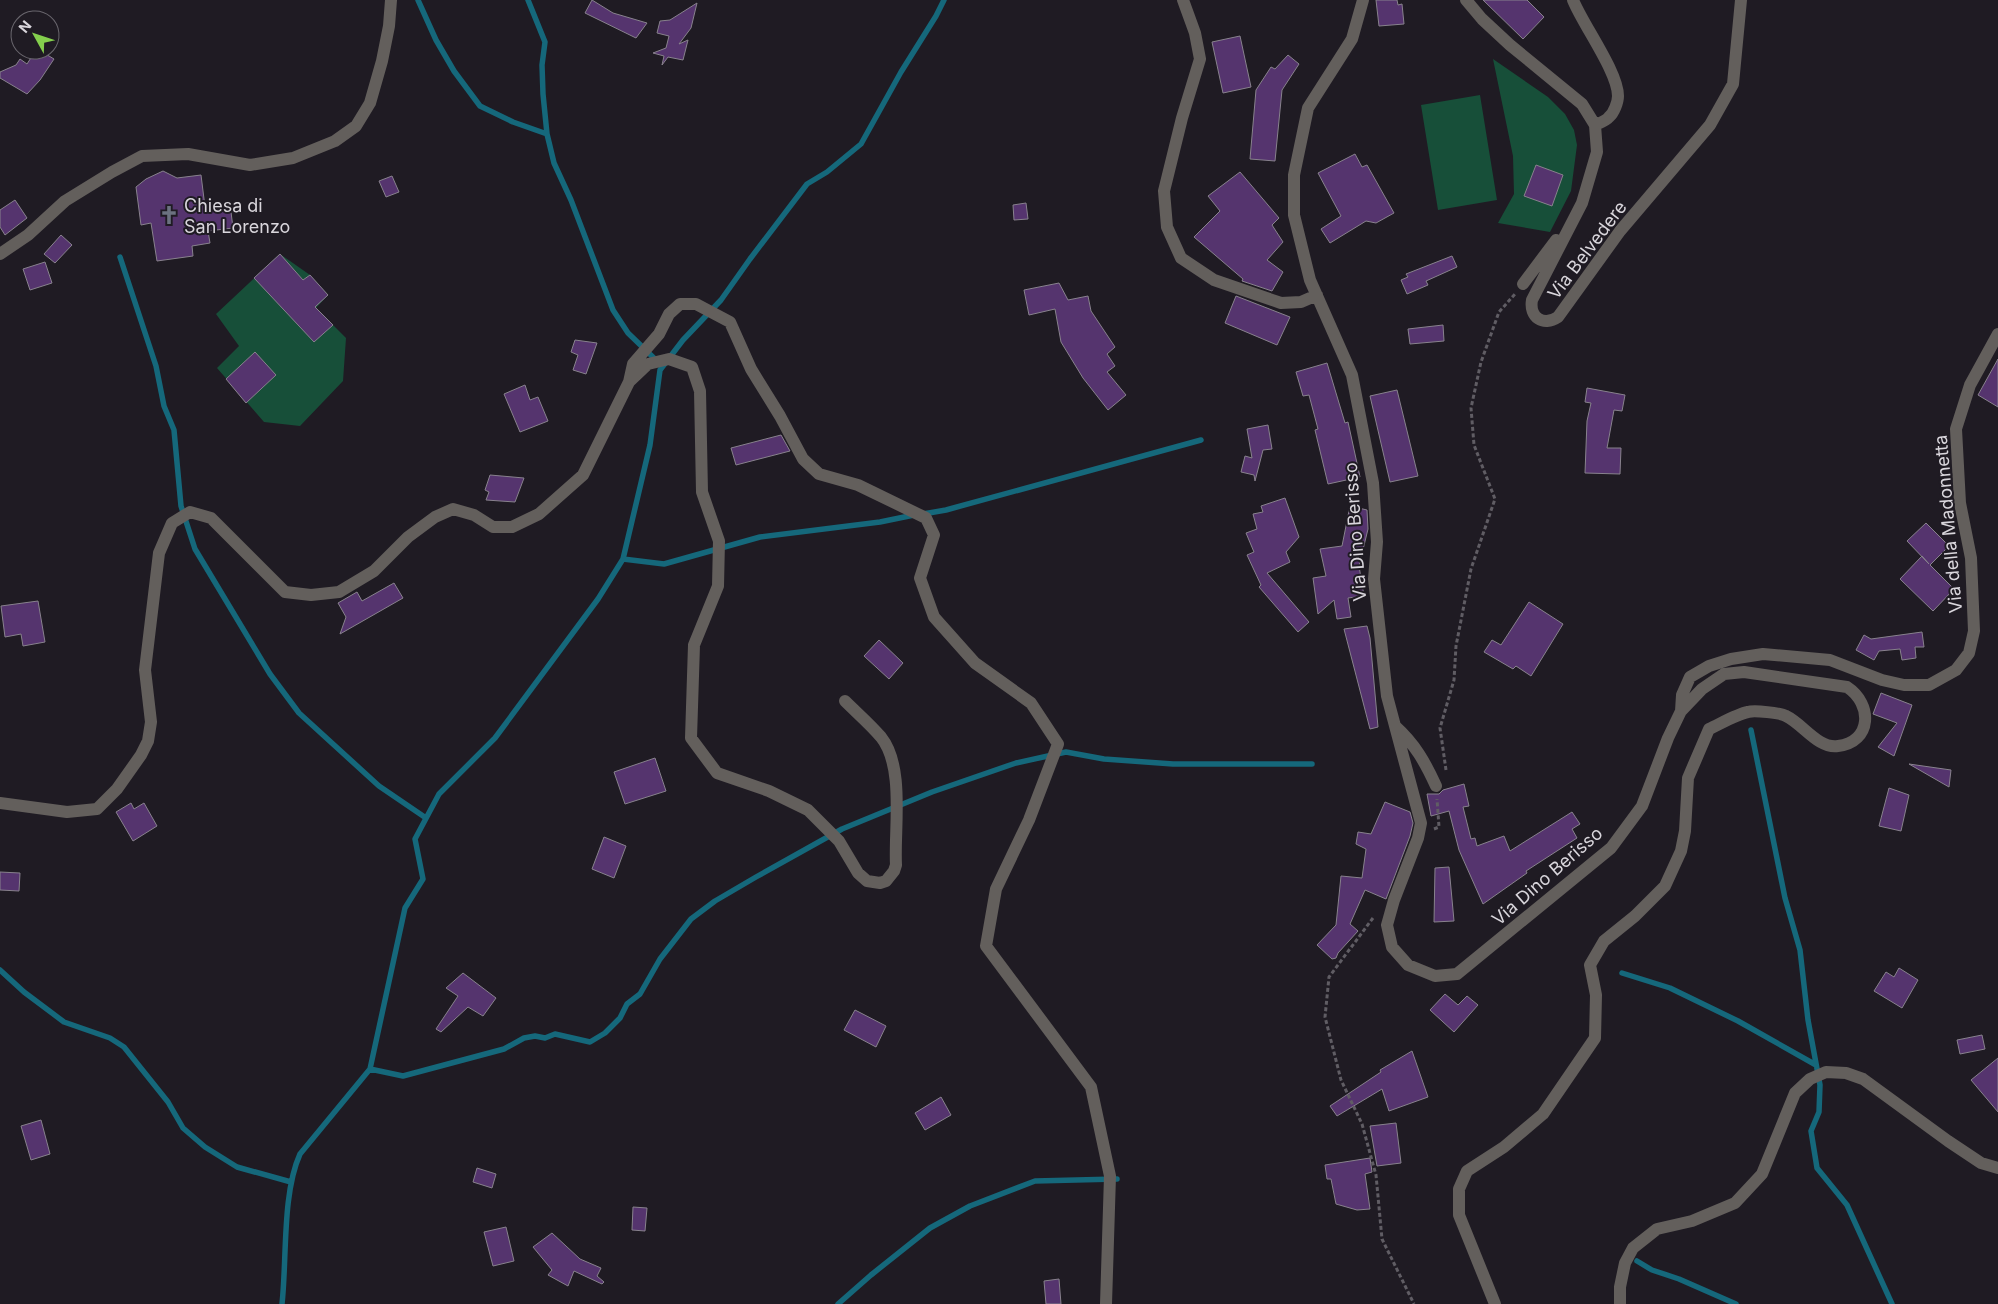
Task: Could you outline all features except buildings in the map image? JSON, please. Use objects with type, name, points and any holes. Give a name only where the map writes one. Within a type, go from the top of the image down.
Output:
[{"type":"street","points":[[0,254],[28,235],[65,201],[142,156],[188,154],[250,165],[293,158],[334,141],[356,126],[370,103],[382,62],[392,0]]},
{"type":"street","points":[[1183,0],[1195,33],[1200,59],[1182,118],[1164,190],[1168,227],[1181,258],[1214,280],[1281,303],[1301,302],[1317,295]]},
{"type":"street","name":"Via Dino Berisso","points":[[1363,0],[1352,39],[1308,108],[1294,175],[1294,215],[1310,280],[1352,375],[1373,483],[1377,542],[1374,579],[1387,696],[1421,823],[1418,838],[1394,900],[1387,925],[1392,947],[1408,965],[1435,976],[1457,974],[1611,848],[1642,806],[1668,738],[1681,711],[1702,689],[1724,674],[1744,672],[1847,687],[1856,693],[1862,701],[1865,711],[1866,721],[1856,739],[1837,747],[1827,746],[1785,715],[1748,711],[1709,729],[1688,778],[1685,831],[1666,886],[1635,916],[1604,941],[1590,965],[1596,995],[1596,1038],[1544,1114],[1504,1147],[1467,1171],[1459,1189],[1459,1215],[1496,1304]]},
{"type":"street","name":"Via Belvedere","points":[[1466,0],[1482,20],[1582,104],[1595,124],[1597,152],[1582,203],[1532,300],[1531,310],[1534,315],[1548,322],[1558,317],[1620,231],[1710,125],[1733,84],[1741,0]]},
{"type":"street","points":[[1573,0],[1612,74],[1618,96],[1615,108],[1609,118],[1595,124]]},
{"type":"street","points":[[1523,284],[1582,203]]},
{"type":"street","points":[[0,803],[67,812],[97,809],[117,789],[141,755],[148,741],[151,722],[145,670],[151,606],[159,553],[172,524],[190,512],[211,518],[285,592],[311,595],[339,592],[374,571],[408,537],[434,517],[453,509],[474,515],[493,527],[512,527],[538,514],[583,475],[629,382],[633,364],[659,334],[669,314],[680,304],[696,304],[730,322],[752,369],[803,459],[820,474],[858,485],[926,518],[934,535],[920,578],[934,617],[975,663],[1031,703],[1058,744],[1029,820],[996,890],[986,946],[1091,1087],[1110,1176],[1106,1304]]},
{"type":"street","name":"Via della Madonnetta","points":[[1681,711],[1682,695],[1690,677],[1709,666],[1731,659],[1763,654],[1830,660],[1882,680],[1904,685],[1929,685],[1956,670],[1969,652],[1974,631],[1971,558],[1960,503],[1956,429],[1970,385],[1998,334]]},
{"type":"street","points":[[629,382],[648,364],[669,359],[692,367],[700,391],[702,492],[719,541],[718,586],[694,645],[691,738],[717,773],[769,791],[808,810],[839,841],[862,878],[873,883],[880,883],[890,877],[896,865],[897,789],[890,756],[882,738],[845,701]]},
{"type":"street","points":[[1395,726],[1411,741],[1428,767],[1436,786]]},
{"type":"street","points":[[1620,1304],[1620,1287],[1625,1263],[1633,1248],[1657,1229],[1692,1221],[1735,1203],[1762,1174],[1795,1093],[1810,1079],[1826,1072],[1846,1073],[1863,1079],[1981,1163],[1998,1168]]},
{"type":"path","points":[[1418,838],[1439,827],[1436,786],[1446,771],[1440,728],[1454,680],[1456,646],[1471,570],[1495,498],[1474,445],[1471,408],[1481,362],[1500,312],[1523,284]]},
{"type":"path","points":[[1394,900],[1382,907],[1329,978],[1325,1017],[1341,1080],[1362,1124],[1376,1175],[1382,1239],[1414,1304]]},
{"type":"green space","points":[[1493,59],[1548,97],[1565,114],[1574,130],[1577,145],[1571,191],[1550,232],[1498,223],[1514,194],[1513,156]]},
{"type":"green space","points":[[1480,95],[1497,200],[1438,210],[1421,105]]},
{"type":"green space","points":[[280,254],[310,275],[328,295],[316,308],[346,338],[343,381],[300,426],[264,422],[217,368],[239,346],[216,314]]},
{"type":"waterway","points":[[418,0],[436,40],[454,71],[480,106],[513,122],[547,134]]},
{"type":"waterway","points":[[528,0],[545,42],[542,65],[543,94],[547,134],[554,163],[571,200],[613,310],[628,333],[658,362]]},
{"type":"waterway","points":[[282,1304],[286,1227],[294,1170],[300,1154],[370,1069],[405,908],[423,879],[415,839],[439,794],[495,738],[598,599],[623,559],[650,445],[660,370],[683,340],[721,300],[807,184],[827,172],[861,144],[944,0]]},
{"type":"waterway","points":[[120,257],[156,366],[164,406],[174,430],[181,506],[195,549],[270,674],[299,713],[379,786],[426,818]]},
{"type":"waterway","points":[[923,514],[946,510],[1201,440]]},
{"type":"waterway","points":[[623,559],[664,564],[760,537],[880,522],[914,515]]},
{"type":"waterway","points":[[1751,730],[1785,898],[1800,950],[1808,1020],[1820,1085],[1819,1112],[1811,1131],[1817,1168],[1847,1205],[1892,1304]]},
{"type":"waterway","points":[[370,1069],[403,1076],[504,1049],[524,1038],[535,1036],[545,1038],[555,1034],[590,1042],[605,1033],[620,1018],[627,1004],[640,994],[660,959],[691,919],[715,901],[842,829],[932,792],[1016,763],[1066,752],[1104,759],[1173,764],[1312,764]]},
{"type":"waterway","points":[[0,970],[24,992],[64,1022],[110,1038],[124,1047],[168,1102],[183,1128],[205,1147],[237,1167],[291,1182]]},
{"type":"waterway","points":[[1622,973],[1670,988],[1738,1021],[1816,1065]]},
{"type":"waterway","points":[[838,1304],[930,1228],[970,1206],[1035,1181],[1117,1179]]},
{"type":"waterway","points":[[1637,1261],[1652,1270],[1679,1279],[1736,1304]]},
{"type":"place","name":"Chiesa di San Lorenzo","points":[[169,215]]}]
